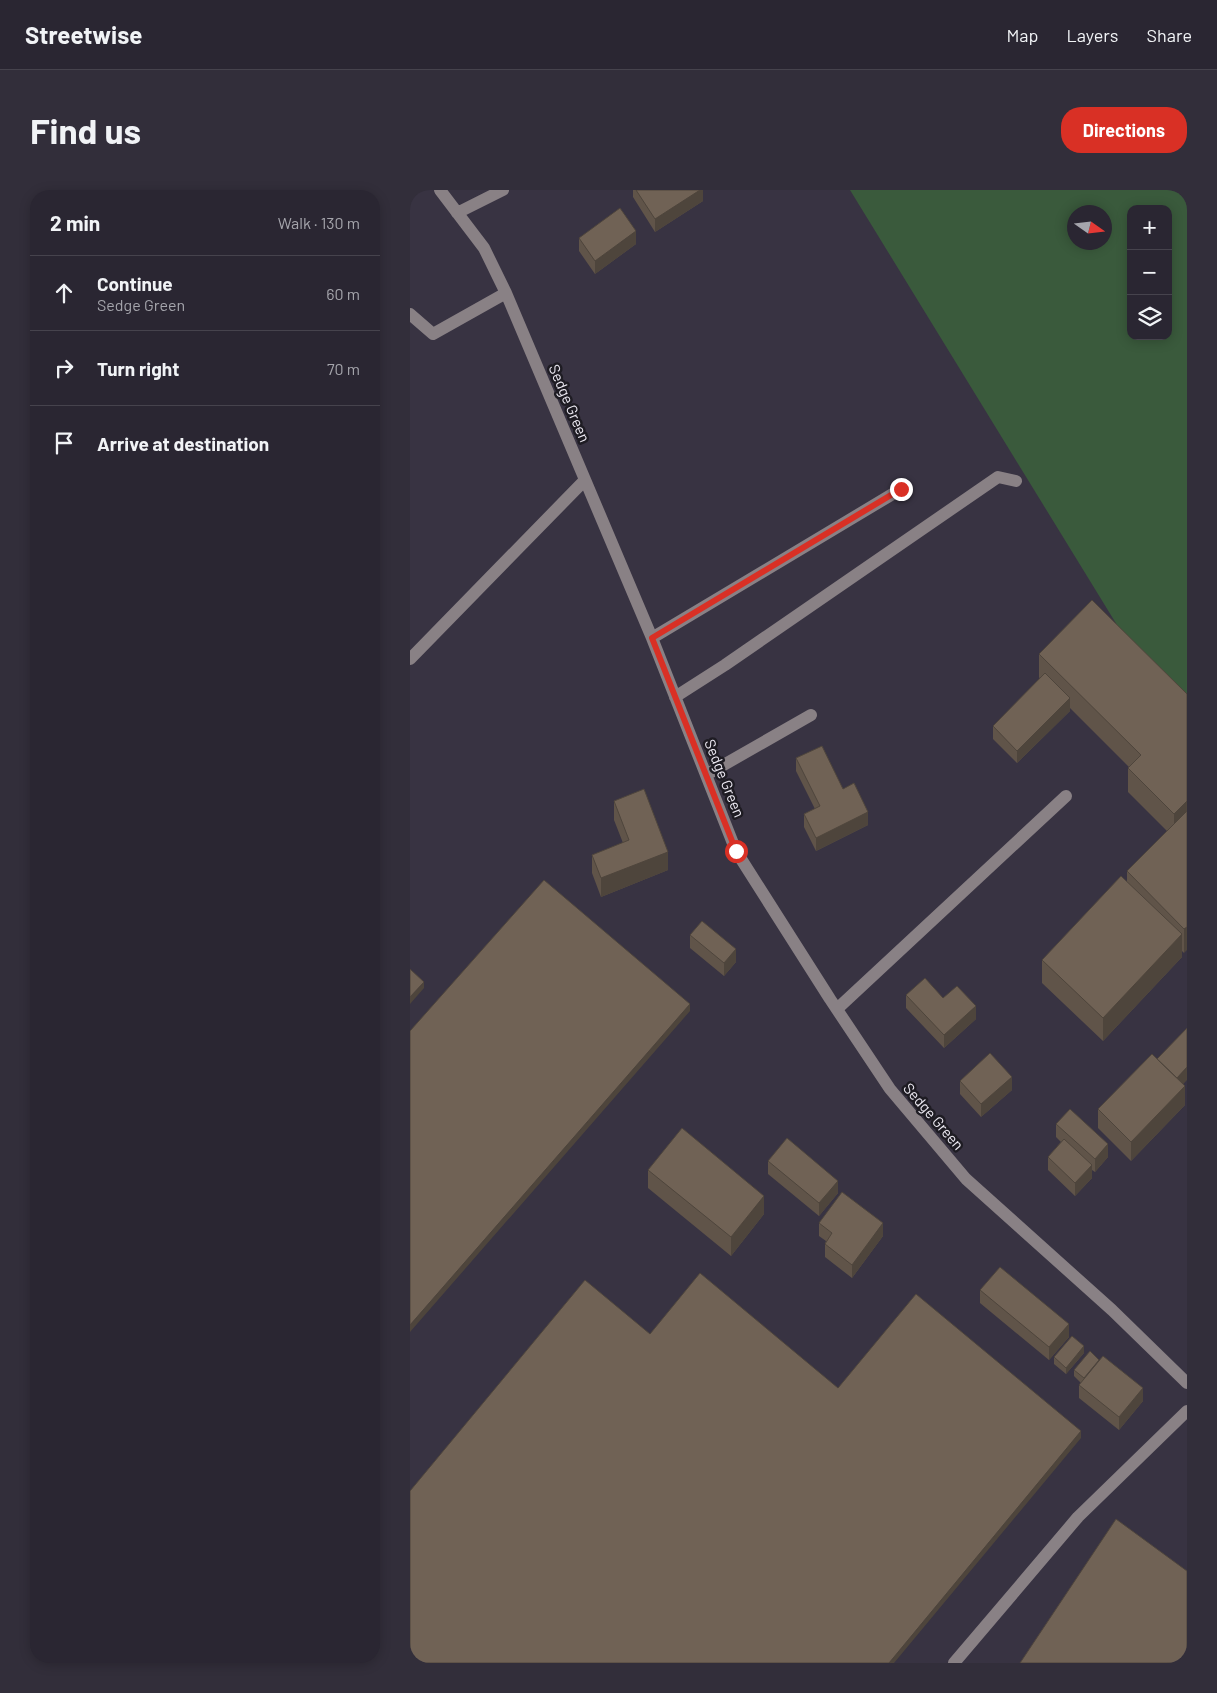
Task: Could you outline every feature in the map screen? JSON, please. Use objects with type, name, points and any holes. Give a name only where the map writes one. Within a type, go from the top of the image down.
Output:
[{"type":"street","name":"Sedge Green","points":[[440,190],[484,248],[506,293],[652,638],[736,851],[837,1010],[890,1089],[966,1179],[1112,1310],[1187,1383]]},
{"type":"street","points":[[457,213],[503,190]]},
{"type":"street","points":[[410,314],[433,334],[506,293]]},
{"type":"street","points":[[676,697],[998,477],[1016,481]]},
{"type":"street","points":[[410,659],[584,481]]},
{"type":"street","points":[[652,638],[901,489]]},
{"type":"street","points":[[706,775],[811,715]]},
{"type":"street","points":[[837,1010],[1066,796]]},
{"type":"street","points":[[954,1663],[1078,1517],[1187,1411]]},
{"type":"green space","points":[[850,190],[1187,190],[1187,700],[1125,638]]},
{"type":"building","points":[[636,190],[700,190],[655,219]]},
{"type":"building","points":[[620,208],[636,231],[595,261],[579,238]]},
{"type":"building","points":[[1092,600],[1187,694],[1187,801],[1174,814],[1128,768],[1141,755],[1039,654]]},
{"type":"building","points":[[1045,673],[1070,698],[1017,751],[993,726]]},
{"type":"building","points":[[822,746],[843,789],[854,783],[868,812],[816,838],[804,814],[820,806],[796,758]]},
{"type":"building","points":[[644,789],[668,852],[601,878],[592,855],[629,840],[614,801]]},
{"type":"building","points":[[1187,811],[1187,927],[1184,929],[1127,871]]},
{"type":"building","points":[[1121,876],[1182,934],[1103,1018],[1042,960]]},
{"type":"building","points":[[544,880],[690,1004],[410,1325],[410,1031]]},
{"type":"building","points":[[702,921],[736,949],[724,963],[690,935]]},
{"type":"building","points":[[410,969],[424,982],[410,997]]},
{"type":"building","points":[[925,978],[943,998],[957,986],[976,1006],[944,1035],[906,995]]},
{"type":"building","points":[[1187,1028],[1187,1067],[1177,1078],[1157,1059]]},
{"type":"building","points":[[990,1053],[1012,1077],[981,1104],[960,1081]]},
{"type":"building","points":[[1152,1054],[1185,1086],[1131,1142],[1098,1109]]},
{"type":"building","points":[[1070,1109],[1108,1144],[1095,1159],[1056,1124]]},
{"type":"building","points":[[682,1128],[764,1196],[731,1237],[648,1170]]},
{"type":"building","points":[[787,1138],[838,1181],[819,1203],[768,1161]]},
{"type":"building","points":[[1064,1139],[1092,1165],[1075,1183],[1048,1157]]},
{"type":"building","points":[[842,1192],[883,1223],[852,1265],[825,1244],[832,1233],[819,1223]]},
{"type":"building","points":[[1000,1267],[1069,1324],[1049,1347],[980,1290]]},
{"type":"building","points":[[700,1273],[838,1388],[916,1294],[1081,1431],[889,1663],[410,1663],[410,1491],[585,1280],[650,1334]]},
{"type":"building","points":[[1072,1336],[1084,1346],[1066,1368],[1054,1357]]},
{"type":"building","points":[[1090,1351],[1099,1360],[1084,1378],[1074,1370]]},
{"type":"building","points":[[1103,1356],[1143,1388],[1119,1417],[1079,1385]]},
{"type":"building","points":[[1116,1519],[1187,1571],[1187,1663],[1020,1663]]},
{"type":"route","points":[[736,851],[652,638],[901,489]]}]
